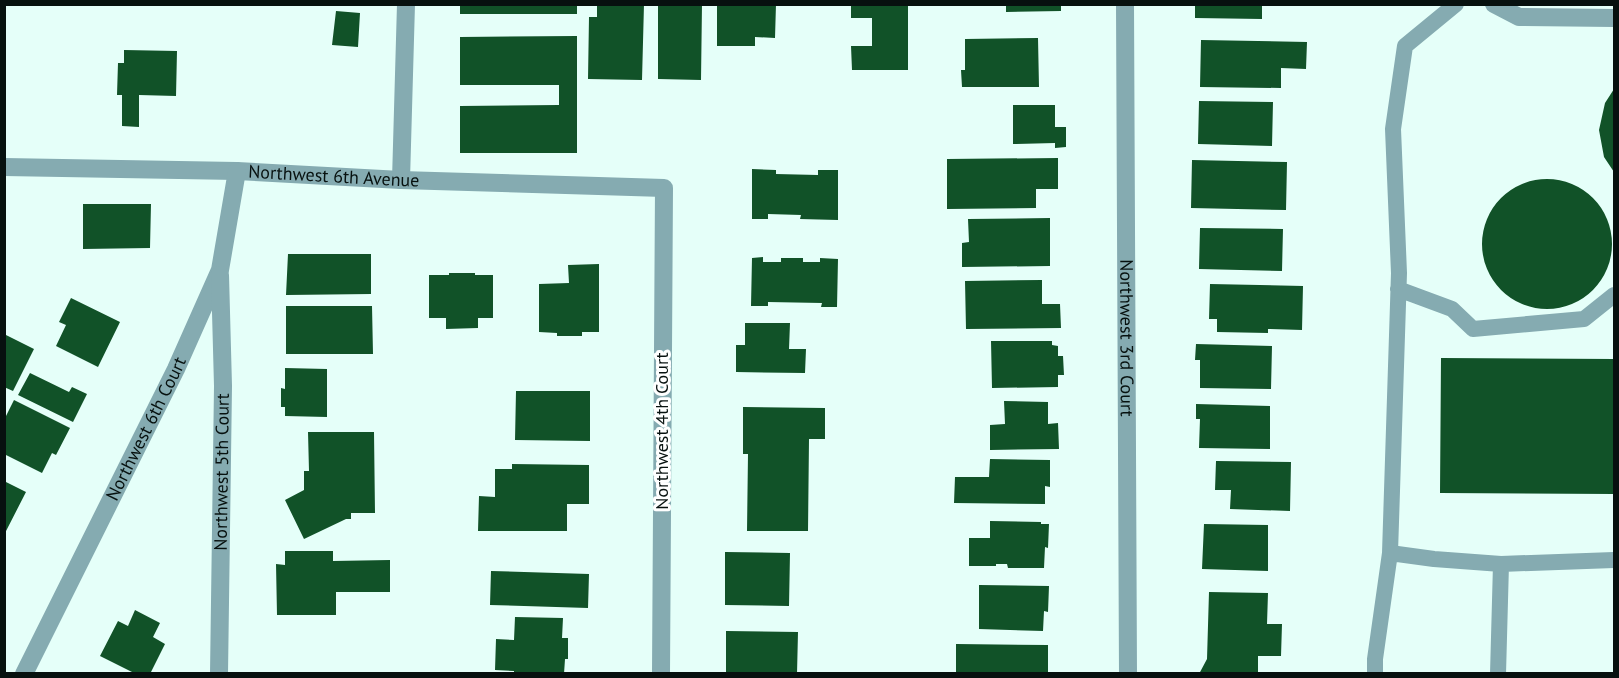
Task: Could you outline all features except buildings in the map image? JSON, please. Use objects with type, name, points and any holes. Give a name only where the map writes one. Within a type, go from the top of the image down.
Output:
[{"type":"street","points":[[401,180],[406,4]]},
{"type":"street","name":"Northwest 3rd Court","points":[[1125,4],[1128,674]]},
{"type":"street","points":[[1494,4],[1519,17],[1614,18]]},
{"type":"street","name":"Northwest 6th Avenue","points":[[4,167],[237,171],[401,180],[664,189]]},
{"type":"street","name":"Northwest 6th Court","points":[[24,674],[176,369],[220,270],[237,171]]},
{"type":"street","name":"Northwest 4th Court","points":[[661,674],[664,189]]},
{"type":"street","name":"Northwest 5th Court","points":[[219,674],[223,386],[220,270]]},
{"type":"lane","points":[[1375,674],[1375,659],[1390,553],[1398,289],[1394,129],[1405,46],[1456,4]]},
{"type":"lane","points":[[1398,289],[1452,309],[1473,329],[1584,319],[1614,295]]},
{"type":"lane","points":[[1390,553],[1501,564],[1614,560]]},
{"type":"lane","points":[[1498,674],[1501,564]]}]
